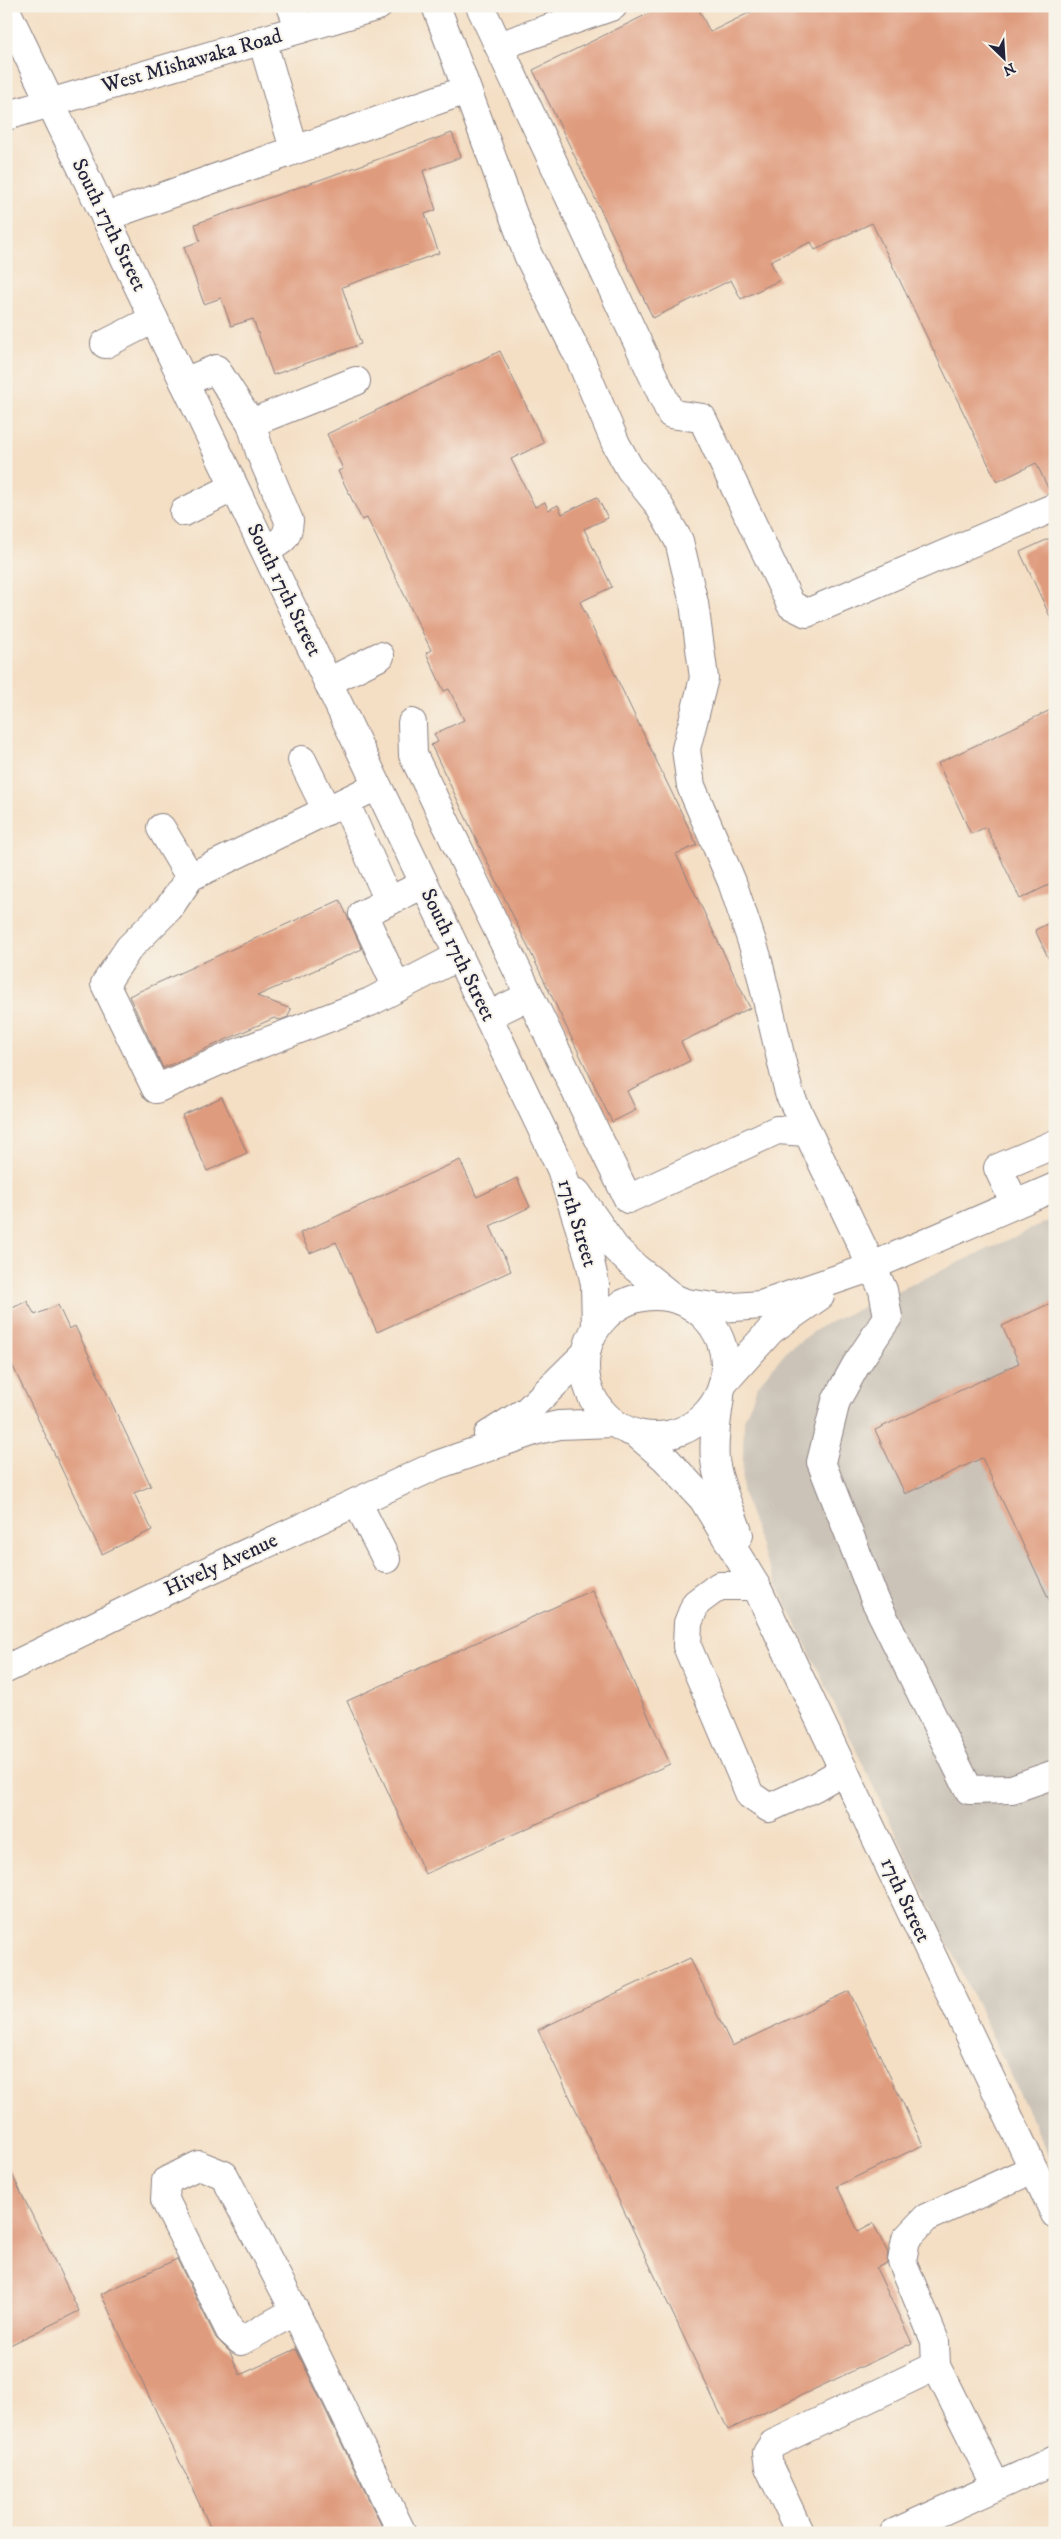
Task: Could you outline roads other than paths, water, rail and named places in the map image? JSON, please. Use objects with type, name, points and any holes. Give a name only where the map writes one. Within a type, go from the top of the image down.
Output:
[{"type":"street","name":"West Mishawaka Road","points":[[6,116],[262,40],[295,18],[378,6]]},
{"type":"street","points":[[436,6],[528,255],[581,361],[616,444],[630,469],[658,504],[679,541],[694,603],[704,678],[686,749],[692,786],[732,882],[757,957],[789,1093],[866,1268],[883,1290],[888,1316],[856,1365],[836,1401],[821,1462],[875,1600],[969,1790],[1012,1789],[1055,1774]]},
{"type":"street","points":[[480,6],[672,414],[702,418],[791,605],[807,613],[1055,506]]},
{"type":"street","points":[[499,46],[613,6]]},
{"type":"street","name":"South 17th Street","points":[[6,10],[561,1170]]},
{"type":"street","points":[[262,40],[294,149]]},
{"type":"street","points":[[105,217],[466,90]]},
{"type":"street","points":[[104,344],[154,319]]},
{"type":"street","points":[[184,382],[216,369],[251,423],[260,452],[289,521],[288,533],[281,542],[264,550]]},
{"type":"street","points":[[251,423],[356,381]]},
{"type":"street","points":[[184,512],[234,487]]},
{"type":"street","points":[[328,682],[380,656]]},
{"type":"street","points":[[412,723],[412,755],[628,1199],[777,1130],[806,1132]]},
{"type":"street","points":[[302,760],[336,806],[389,901]]},
{"type":"street","points":[[378,786],[190,877],[169,908],[129,948],[105,984],[156,1088],[370,1002],[459,956]]},
{"type":"street","points":[[162,828],[190,877]]},
{"type":"street","points":[[397,988],[363,914],[424,884]]},
{"type":"street","points":[[488,1016],[529,996]]},
{"type":"street","points":[[1014,1204],[998,1168],[1055,1144]]},
{"type":"street","name":"17th Street","points":[[561,1170],[615,1248],[636,1268],[681,1301]]},
{"type":"street","name":"17th Street","points":[[561,1170],[589,1257],[595,1284],[596,1328]]},
{"type":"street","points":[[866,1268],[788,1317],[771,1330],[723,1387],[707,1413],[689,1428],[666,1436],[638,1435],[613,1423],[593,1400],[586,1378],[586,1354],[596,1328],[606,1316],[619,1306],[633,1299],[655,1296],[721,1308],[761,1305],[866,1268],[1055,1187]]},
{"type":"street","points":[[681,1301],[702,1314],[716,1330],[725,1355],[723,1387]]},
{"type":"street","name":"Hively Avenue","points":[[437,1465],[528,1410],[586,1354]]},
{"type":"street","name":"17th Street","points":[[723,1387],[715,1434],[715,1461],[720,1483],[756,1586]]},
{"type":"street","name":"Hively Avenue","points":[[6,1669],[198,1575],[437,1465],[544,1428],[559,1425],[613,1423]]},
{"type":"street","name":"17th Street","points":[[638,1435],[665,1458],[703,1499],[756,1586],[1055,2214]]},
{"type":"street","points":[[358,1502],[386,1559]]},
{"type":"street","points":[[756,1586],[719,1586],[696,1603],[688,1623],[687,1646],[750,1795],[769,1808],[815,1787],[844,1770]]},
{"type":"street","points":[[295,2311],[241,2341],[230,2331],[165,2200],[166,2181],[199,2165],[224,2175],[295,2311],[402,2533]]},
{"type":"street","points":[[996,2486],[936,2366],[935,2341],[902,2261],[906,2239],[926,2218],[1034,2169]]},
{"type":"street","points":[[800,2533],[769,2467],[767,2453],[773,2444],[936,2366]]},
{"type":"street","points":[[894,2533],[1055,2460]]}]
